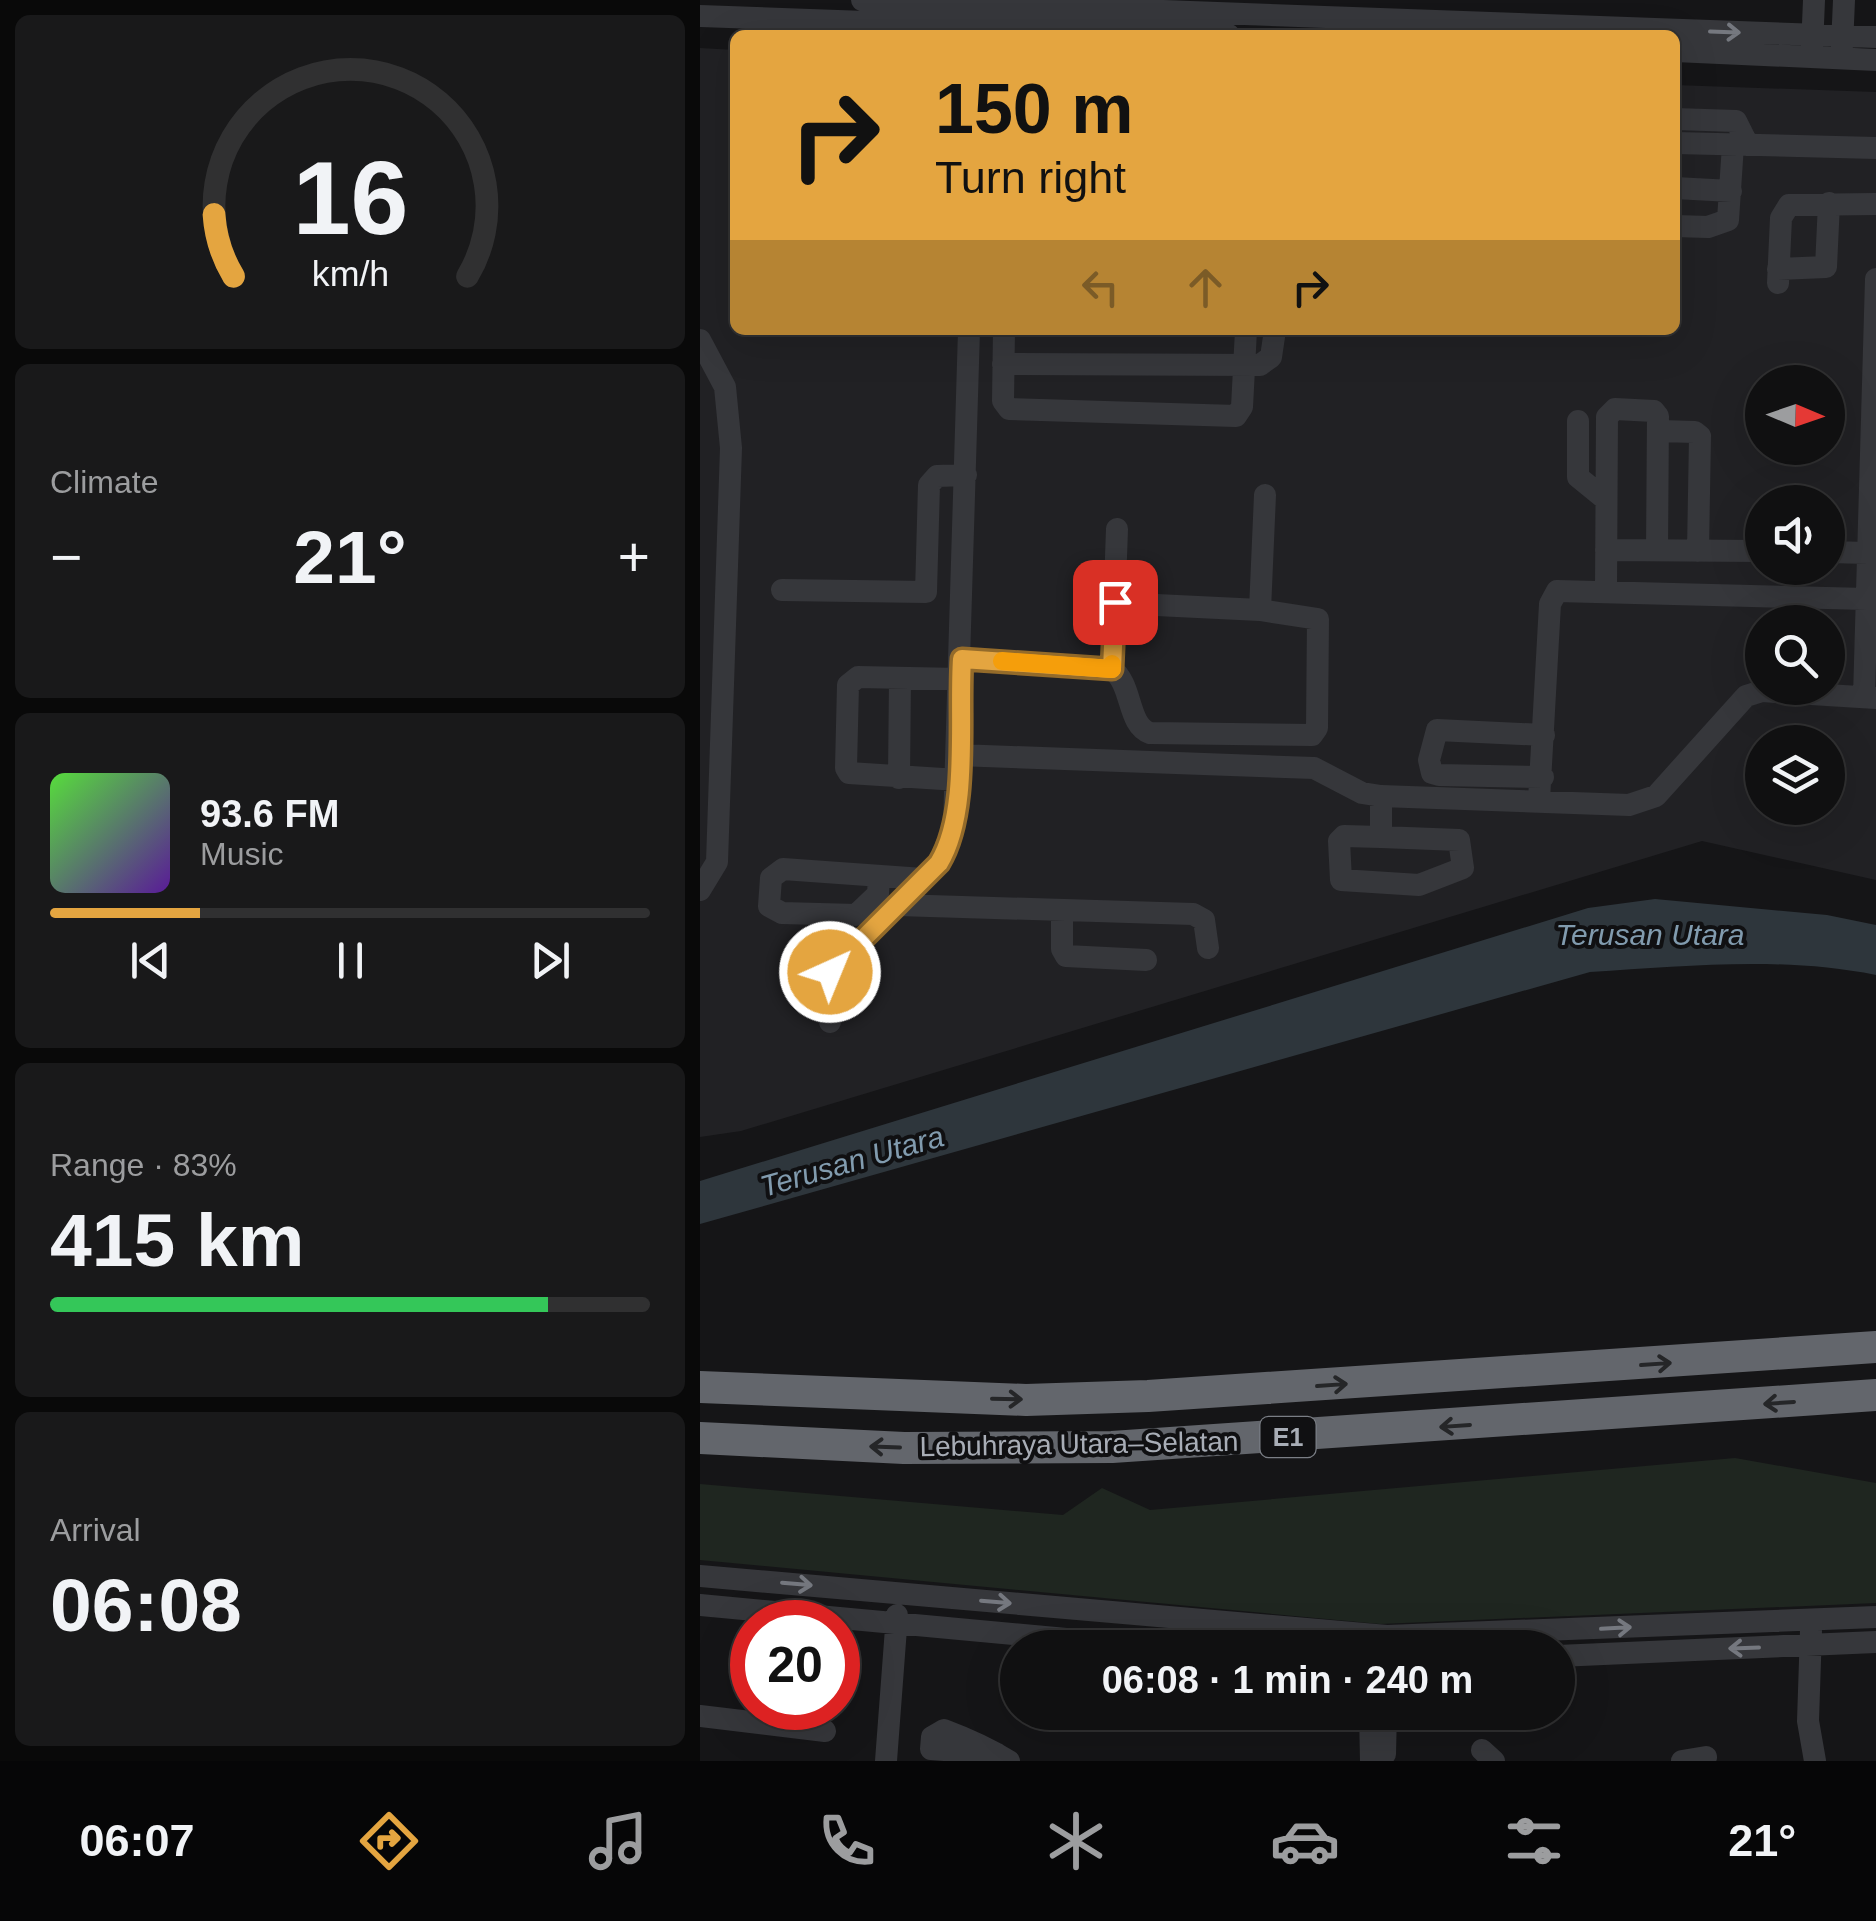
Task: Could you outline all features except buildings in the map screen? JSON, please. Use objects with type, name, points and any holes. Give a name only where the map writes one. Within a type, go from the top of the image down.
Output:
[{"type":"highway","name":"Lebuhraya Utara–Selatan","points":[[700,1386],[989,1399],[1148,1396],[1876,1347]]},
{"type":"highway","name":"Lebuhraya Utara–Selatan","points":[[700,1438],[938,1449],[1112,1447],[1876,1395]]},
{"type":"street","points":[[862,0],[1239,29]]},
{"type":"street","points":[[1812,46],[1814,0]]},
{"type":"street","points":[[1842,46],[1844,0]]},
{"type":"street","points":[[700,16],[1385,30]]},
{"type":"street","points":[[1680,41],[1842,46],[1876,37]]},
{"type":"street","points":[[1680,52],[1812,46]]},
{"type":"street","points":[[1842,46],[1876,60]]},
{"type":"street","points":[[1680,119],[1736,121],[1740,145],[1729,216],[1723,224],[1680,226]]},
{"type":"street","points":[[1680,143],[1876,148]]},
{"type":"street","points":[[1680,188],[1731,190]]},
{"type":"street","points":[[1830,203],[1826,268],[1778,276],[1784,210],[1795,202],[1876,204]]},
{"type":"street","points":[[1544,735],[1437,730],[1432,735],[1428,760],[1432,772],[1440,775],[1644,802],[1656,796],[1746,696],[1754,693],[1870,698],[1866,598],[1876,279]]},
{"type":"street","points":[[830,1022],[825,980],[924,879],[949,846],[958,780],[970,335]]},
{"type":"street","points":[[1004,335],[1002,401],[1009,409],[1236,416],[1242,406],[1246,335]]},
{"type":"street","points":[[1003,364],[1260,365],[1271,357],[1274,335]]},
{"type":"street","points":[[700,340],[720,374],[730,408],[721,795],[716,870],[700,890]]},
{"type":"street","points":[[1606,590],[1605,499],[1610,412],[1654,412],[1660,431],[1657,550]]},
{"type":"street","points":[[1578,421],[1578,477],[1605,499]]},
{"type":"street","points":[[1660,431],[1700,436],[1698,551]]},
{"type":"street","points":[[782,590],[922,594],[927,588],[929,485],[937,476],[966,475]]},
{"type":"street","points":[[1260,610],[1265,495]]},
{"type":"street","points":[[1115,602],[1260,610],[1318,618],[1317,728],[1306,738],[1142,730],[1127,686],[1112,669],[1118,528]]},
{"type":"street","points":[[1606,550],[1745,552]]},
{"type":"street","points":[[1845,552],[1868,552]]},
{"type":"street","points":[[928,564],[963,564]]},
{"type":"street","points":[[1541,789],[1553,596],[1566,589],[1866,598]]},
{"type":"street","points":[[958,780],[856,775],[846,768],[848,685],[858,677],[900,678],[961,669],[1112,669]]},
{"type":"street","points":[[899,778],[900,678]]},
{"type":"street","points":[[958,756],[1314,768],[1362,793],[1381,796],[1541,789]]},
{"type":"street","points":[[700,812],[721,795]]},
{"type":"street","points":[[1381,796],[1381,837]]},
{"type":"street","points":[[1344,836],[1381,837],[1460,840],[1464,868],[1419,885],[1341,880],[1339,842],[1344,836]]},
{"type":"street","points":[[879,876],[924,879]]},
{"type":"street","points":[[898,905],[1193,914],[1204,920],[1208,948]]},
{"type":"street","points":[[1062,910],[1066,956],[1146,960]]},
{"type":"street","points":[[700,1576],[1261,1630]]},
{"type":"street","points":[[886,1761],[899,1593]]},
{"type":"street","points":[[700,1605],[1000,1635]]},
{"type":"street","points":[[1575,1632],[1876,1616]]},
{"type":"street","points":[[1810,1620],[1808,1721],[1815,1761]]},
{"type":"street","points":[[1575,1655],[1876,1642]]},
{"type":"street","points":[[700,1740],[703,1716],[825,1731]]},
{"type":"street","points":[[1370,1730],[1371,1761]]},
{"type":"street","points":[[1385,1761],[1386,1730]]},
{"type":"street","points":[[1682,1761],[1706,1757]]},
{"type":"shaded area","points":[[700,48],[730,50],[730,335],[1680,335],[1680,85],[1876,92],[1876,880],[1702,841],[741,1131],[700,1137]]},
{"type":"shaded area","points":[[1735,1458],[1876,1483],[1876,1603],[1380,1624],[700,1560],[700,1484],[1063,1515],[1102,1488],[1150,1510]]},
{"type":"water","name":"Terusan Utara","points":[[1655,899],[1827,915],[1876,925],[1876,975],[1769,964],[1590,972],[700,1224],[700,1181],[1588,908]]},
{"type":"slow traffic","points":[[1002,661],[1112,669],[1112,664]]},
{"type":"route","points":[[830,972],[939,863],[949,846],[958,780],[962,659],[1112,669],[1115,602]]}]
